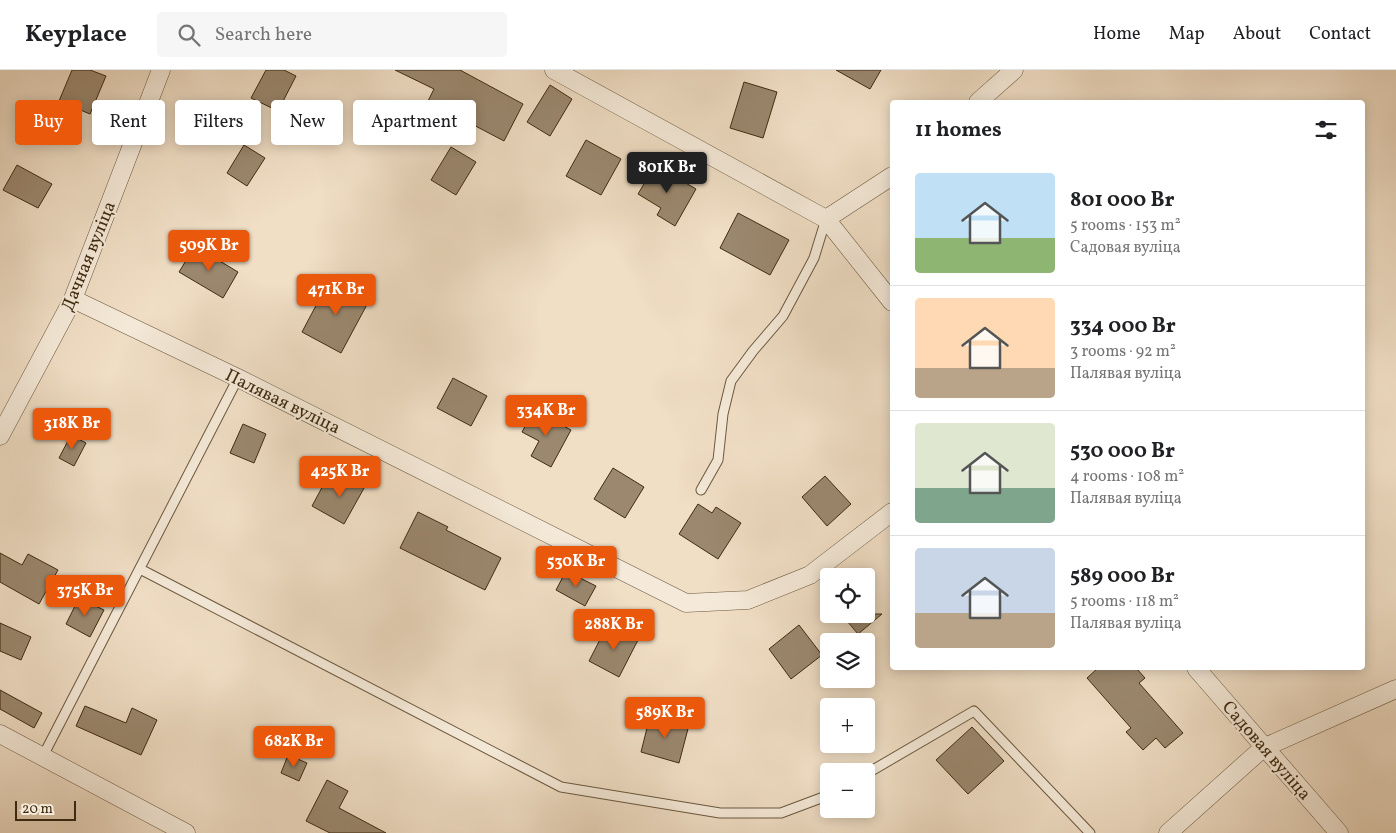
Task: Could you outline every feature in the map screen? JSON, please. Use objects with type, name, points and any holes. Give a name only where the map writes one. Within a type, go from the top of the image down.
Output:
[{"type":"street","name":"Дачная вуліца","points":[[0,436],[73,299],[161,70]]},
{"type":"street","points":[[554,70],[826,219],[890,299]]},
{"type":"street","points":[[980,100],[1014,70]]},
{"type":"street","points":[[826,219],[890,177]]},
{"type":"street","name":"Палявая вуліца","points":[[73,299],[238,378],[686,603],[748,600],[810,575],[890,514]]},
{"type":"street","name":"Садовая вуліца","points":[[1198,670],[1338,833]]},
{"type":"street","points":[[1168,833],[1263,748],[1396,689]]},
{"type":"street","points":[[0,734],[186,833]]},
{"type":"lane","points":[[701,490],[718,460],[722,414],[732,381],[753,351],[783,316],[814,258],[826,219]]},
{"type":"lane","points":[[43,756],[238,378]]},
{"type":"lane","points":[[140,569],[561,787],[720,813],[781,813],[820,798]]},
{"type":"lane","points":[[875,769],[974,711],[1090,833]]},
{"type":"building","points":[[72,70],[90,70],[106,76],[96,100],[92,100],[90,114],[82,111],[82,100],[59,100]]},
{"type":"building","points":[[266,70],[284,70],[296,76],[284,100],[271,100],[271,108],[261,103],[261,100],[251,98]]},
{"type":"building","points":[[395,70],[460,70],[523,104],[504,141],[476,126],[476,100],[428,100],[434,89]]},
{"type":"building","points":[[836,70],[881,70],[870,89]]},
{"type":"building","points":[[744,82],[777,92],[763,138],[730,128]]},
{"type":"building","points":[[550,85],[572,99],[550,136],[527,122]]},
{"type":"building","points":[[586,140],[621,159],[601,195],[566,176]]},
{"type":"building","points":[[244,145],[265,158],[247,186],[227,173]]},
{"type":"building","points":[[451,147],[476,162],[456,195],[431,180]]},
{"type":"building","points":[[17,165],[52,184],[38,208],[3,190]]},
{"type":"building","points":[[655,165],[696,189],[675,226],[657,215],[661,208],[638,194]]},
{"type":"building","points":[[738,213],[789,240],[770,275],[720,248]]},
{"type":"building","points":[[195,246],[238,272],[223,298],[179,272]]},
{"type":"building","points":[[330,279],[370,299],[341,353],[302,332]]},
{"type":"building","points":[[453,378],[487,396],[471,426],[437,408]]},
{"type":"building","points":[[534,410],[571,430],[551,467],[531,456],[539,441],[522,432]]},
{"type":"building","points":[[243,424],[266,434],[254,463],[230,453]]},
{"type":"building","points":[[71,435],[86,443],[74,466],[59,458]]},
{"type":"building","points":[[613,468],[644,487],[625,518],[594,499]]},
{"type":"building","points":[[350,472],[368,481],[344,524],[312,506],[326,480],[341,488]]},
{"type":"building","points":[[825,476],[851,504],[827,526],[802,497]]},
{"type":"building","points":[[698,504],[712,513],[716,507],[741,523],[718,559],[679,534]]},
{"type":"building","points":[[418,512],[448,527],[446,530],[501,558],[485,590],[400,548]]},
{"type":"building","points":[[0,553],[22,565],[28,554],[58,570],[39,604],[0,582]]},
{"type":"building","points":[[566,571],[596,586],[585,606],[556,590]]},
{"type":"building","points":[[79,598],[104,610],[90,637],[66,624]]},
{"type":"building","points":[[875,614],[882,614],[875,620]]},
{"type":"building","points":[[0,623],[31,637],[21,660],[0,651]]},
{"type":"building","points":[[849,623],[871,623],[859,633]]},
{"type":"building","points":[[608,624],[638,640],[619,677],[589,661]]},
{"type":"building","points":[[799,625],[820,652],[820,657],[791,679],[769,649]]},
{"type":"building","points":[[1096,670],[1138,670],[1145,678],[1139,683],[1183,733],[1165,748],[1156,738],[1143,750],[1126,732],[1131,728],[1087,678]]},
{"type":"building","points":[[0,690],[42,713],[34,728],[0,709]]},
{"type":"building","points":[[85,706],[126,723],[132,708],[157,720],[141,755],[76,726]]},
{"type":"building","points":[[650,716],[689,725],[679,763],[641,752]]},
{"type":"building","points":[[972,727],[1004,761],[968,794],[936,760]]},
{"type":"building","points":[[288,755],[307,763],[299,781],[281,773]]},
{"type":"building","points":[[327,780],[348,791],[339,808],[386,833],[330,833],[306,821]]}]
